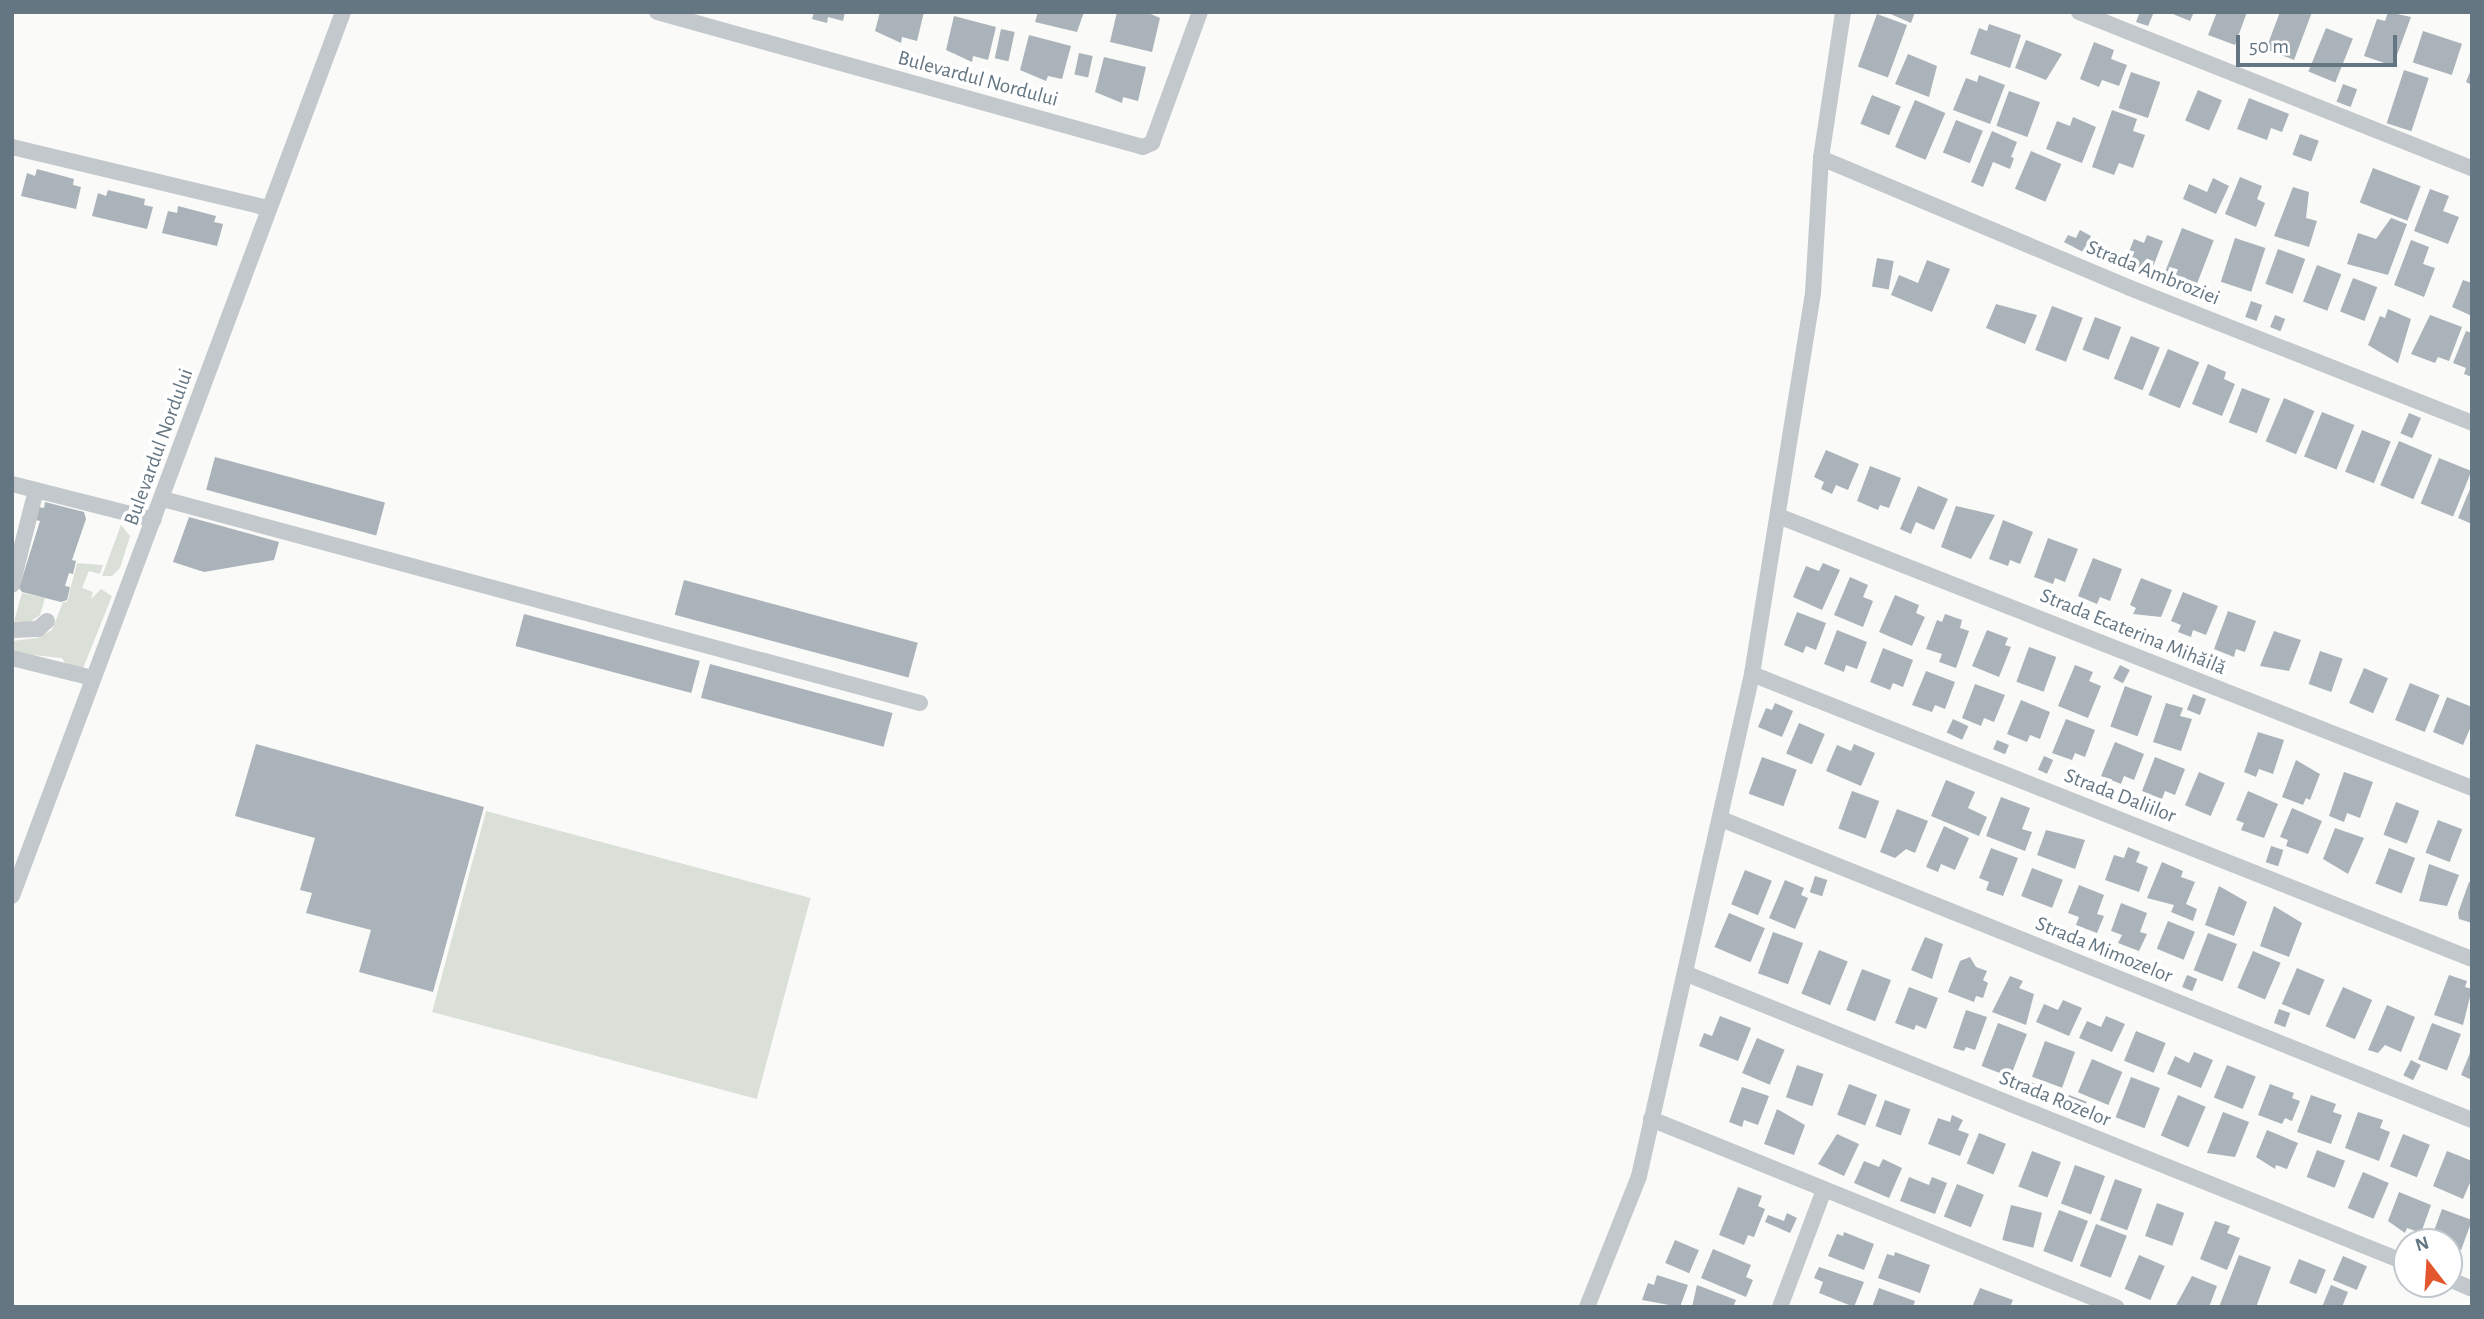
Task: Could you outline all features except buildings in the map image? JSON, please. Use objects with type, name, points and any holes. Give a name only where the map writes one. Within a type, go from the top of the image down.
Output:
[{"type":"street","name":"Bulevardul Nordului","points":[[12,895],[163,499],[268,208],[343,12]]},
{"type":"street","name":"Bulevardul Nordului","points":[[657,12],[1143,147],[1152,143],[1200,12]]},
{"type":"street","points":[[1587,1307],[1639,1176],[1687,974],[1752,674],[1813,293],[1821,158],[1843,12]]},
{"type":"street","points":[[2080,12],[2472,168]]},
{"type":"street","points":[[12,147],[268,208]]},
{"type":"street","name":"Strada Ambroziei","points":[[1821,158],[2130,288],[2472,422]]},
{"type":"street","points":[[12,484],[154,520]]},
{"type":"street","points":[[12,585],[36,490]]},
{"type":"street","points":[[163,499],[920,704]]},
{"type":"street","name":"Strada Ecaterina Mihăilă","points":[[1778,516],[2472,788]]},
{"type":"street","points":[[12,630],[38,629],[47,621]]},
{"type":"street","points":[[12,658],[93,678]]},
{"type":"street","name":"Strada Daliilor","points":[[1752,674],[2472,959]]},
{"type":"street","name":"Strada Mimozelor","points":[[1721,819],[2472,1119]]},
{"type":"street","name":"Strada Rozelor","points":[[1687,974],[2393,1257]]},
{"type":"street","points":[[1651,1119],[2085,1301],[2116,1307]]},
{"type":"street","points":[[1781,1306],[1824,1190]]},
{"type":"shaded area","points":[[121,525],[130,536],[120,568],[112,576],[102,576]]},
{"type":"shaded area","points":[[77,563],[103,565],[100,574],[89,571],[82,588],[93,592],[91,599],[101,589],[112,596],[82,671],[69,669],[62,658],[12,653],[12,641],[37,638],[52,630],[63,602],[67,602]]},
{"type":"shaded area","points":[[22,593],[45,598],[40,615],[29,623],[14,621]]},
{"type":"shaded area","points":[[486,811],[811,898],[757,1099],[432,1012]]}]
